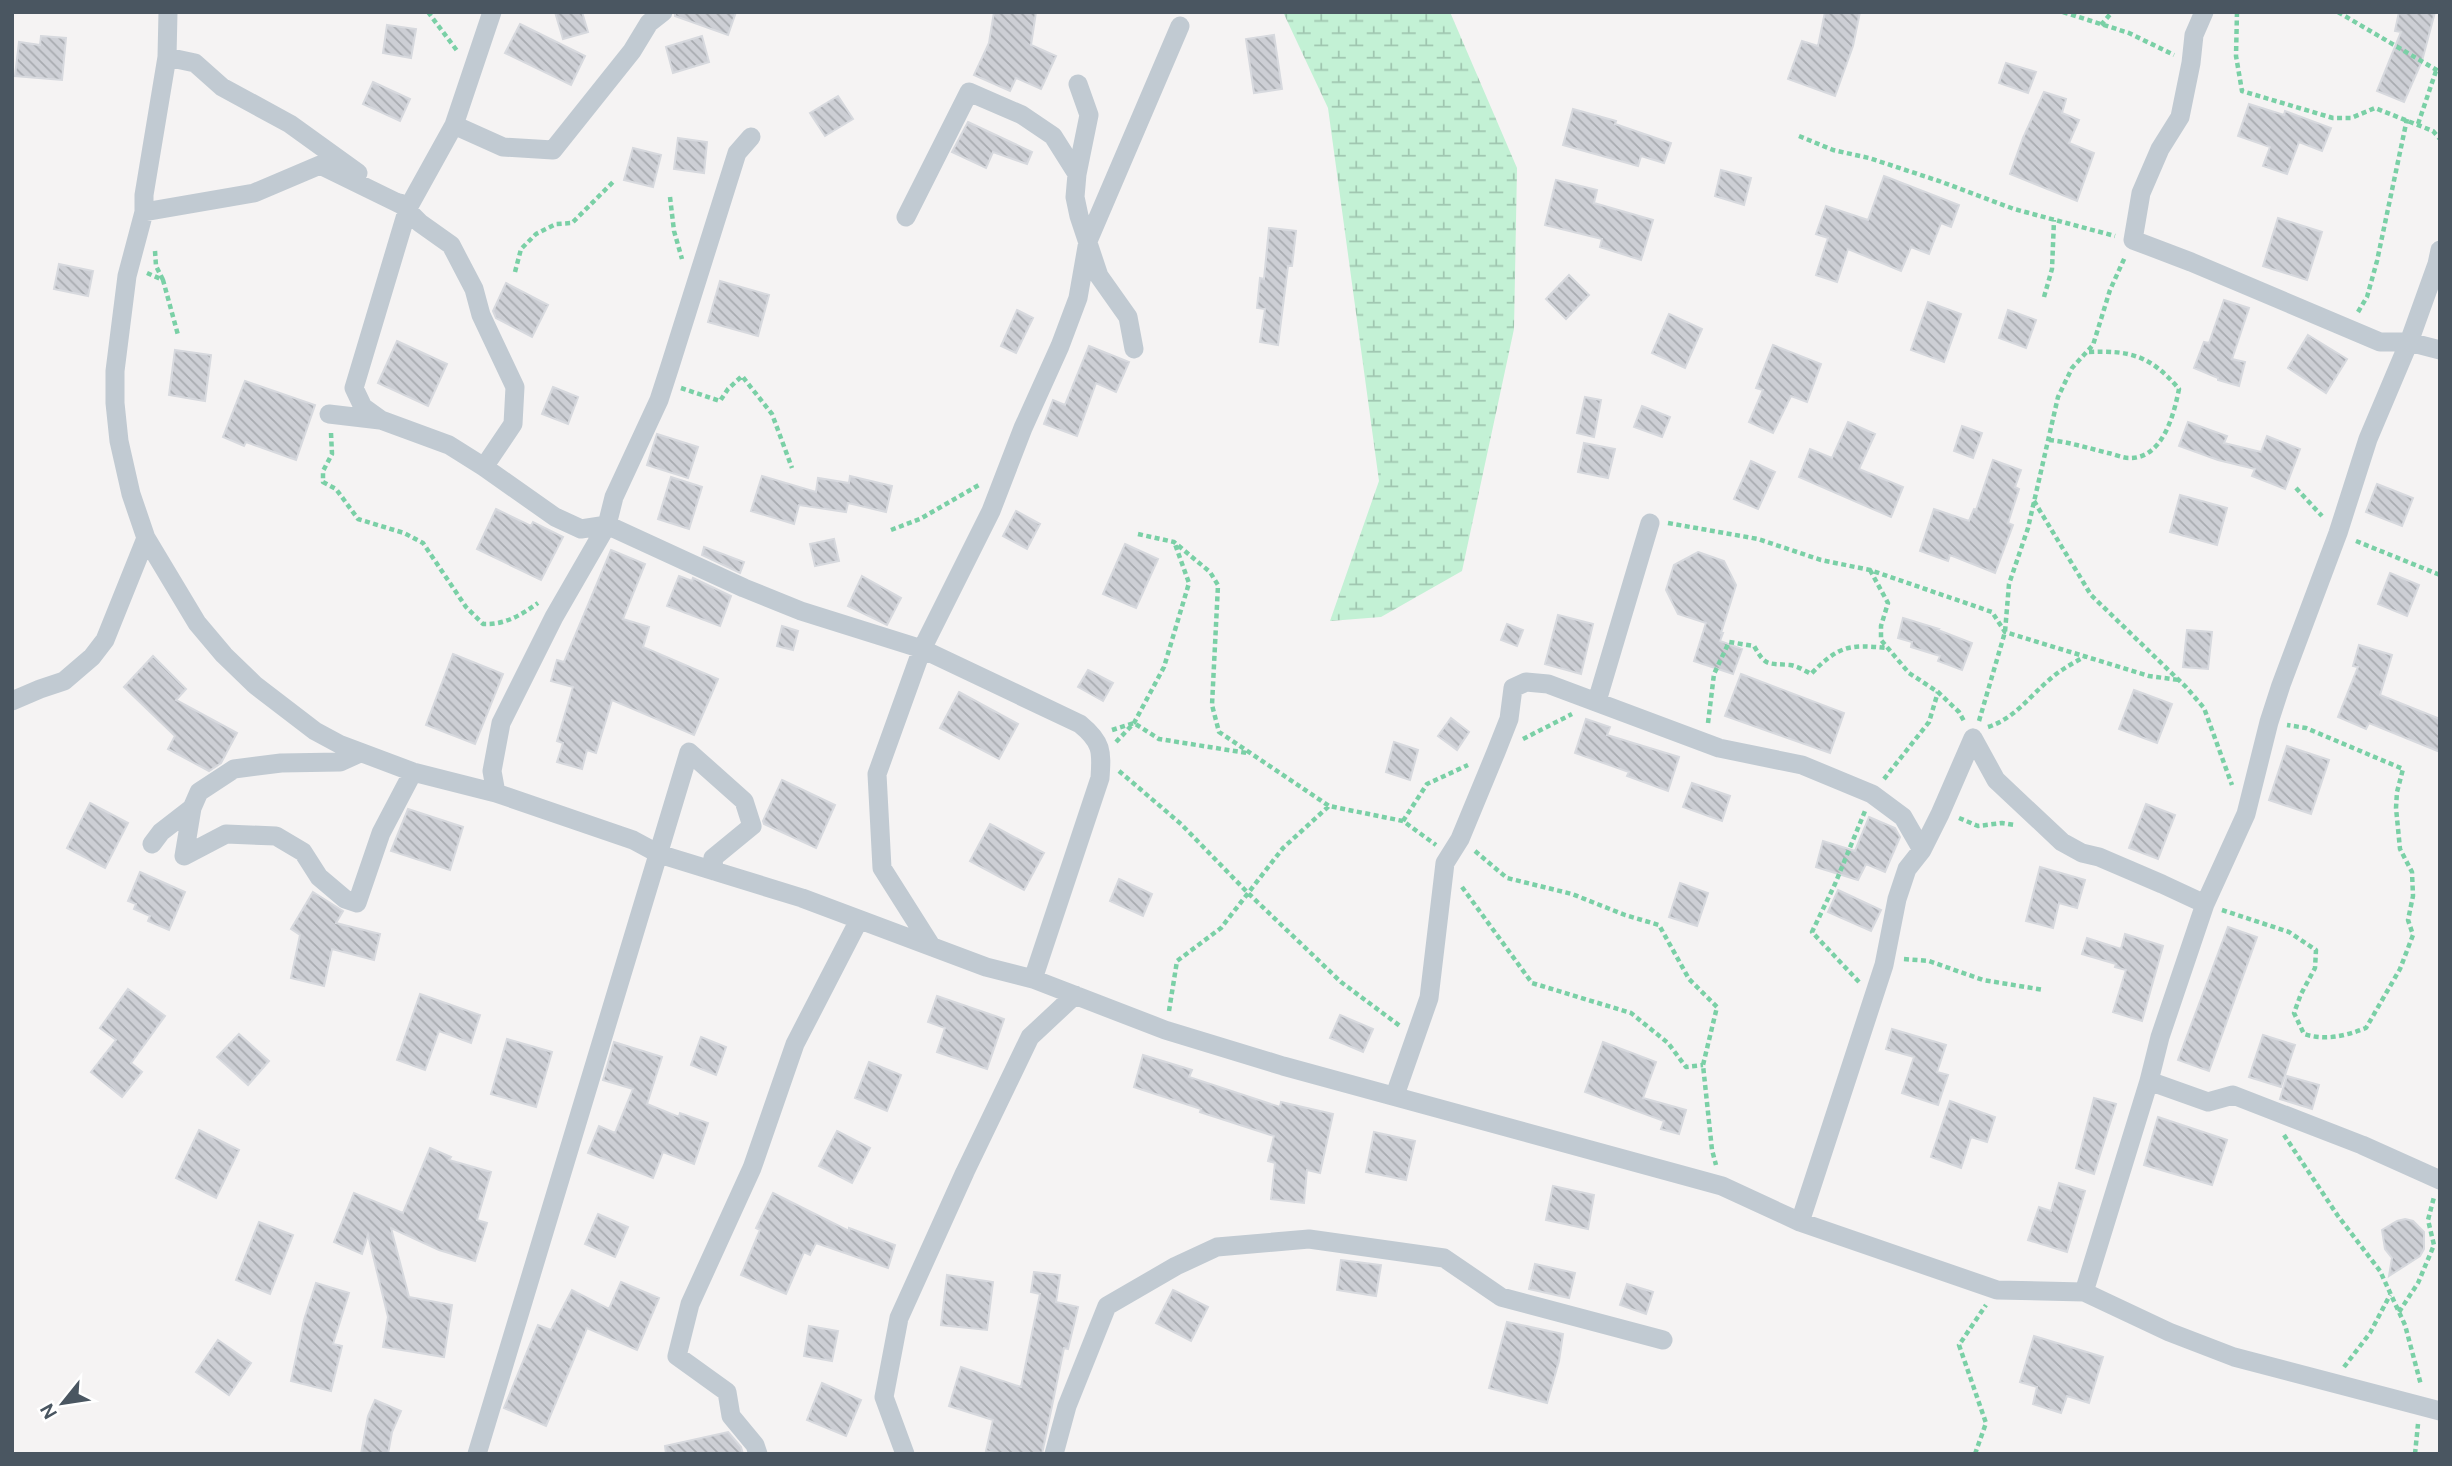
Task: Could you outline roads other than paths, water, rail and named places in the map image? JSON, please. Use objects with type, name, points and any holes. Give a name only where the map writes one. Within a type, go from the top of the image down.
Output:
[{"type":"street","points":[[381,420],[363,407],[354,388],[408,208],[454,125],[492,12]]},
{"type":"street","points":[[454,125],[503,147],[553,150],[632,51],[649,23],[663,12]]},
{"type":"street","points":[[2204,12],[2194,35],[2180,117],[2160,149],[2141,193],[2133,240],[2380,342],[2409,342],[2440,350]]},
{"type":"street","points":[[168,21],[167,57],[144,195],[144,212],[129,267],[115,371],[119,441],[131,494],[146,538],[197,622],[224,655],[255,685],[316,731],[360,753],[413,772],[496,793],[633,841],[659,854],[802,898],[986,967],[1032,979],[1166,1030],[1283,1066],[1722,1186],[1800,1222],[1997,1290],[2084,1292],[2169,1332],[2234,1357],[2328,1381],[2429,1402]]},
{"type":"street","points":[[168,21],[184,54],[222,87],[290,124],[408,208],[420,223],[451,245],[474,289],[481,315],[515,387],[513,424],[484,467]]},
{"type":"street","points":[[932,947],[882,868],[877,774],[922,649],[991,511],[1078,298],[1088,241],[1180,26]]},
{"type":"street","points":[[167,57],[195,63]]},
{"type":"street","points":[[1078,84],[1089,116],[1077,174],[1075,197],[1079,216],[1098,276],[1128,317],[1134,349]]},
{"type":"street","points":[[906,217],[969,92],[1022,115],[1053,136],[1077,174]]},
{"type":"street","points":[[496,793],[492,771],[500,723],[570,589],[607,525],[614,497],[665,381],[737,153],[751,137]]},
{"type":"street","points":[[144,212],[254,193],[320,165],[408,208]]},
{"type":"street","points":[[2084,1292],[2160,1037],[2204,904],[2246,814],[2269,722],[2338,533],[2368,439],[2409,342],[2440,250]]},
{"type":"street","points":[[329,414],[381,420],[449,445],[555,517],[581,529],[607,525],[755,593],[801,611],[922,649],[1080,724],[1094,736],[1102,756],[1100,778],[1032,979]]},
{"type":"street","points":[[1597,701],[1650,523]]},
{"type":"street","points":[[12,701],[64,681],[92,657],[105,640],[146,538]]},
{"type":"street","points":[[1395,1095],[1429,998],[1445,863],[1460,839],[1509,719],[1513,688],[1526,682],[1548,684],[1719,748],[1802,765],[1872,794],[1903,817],[1922,850]]},
{"type":"street","points":[[1800,1222],[1884,965],[1897,899],[1908,869],[1922,850],[1940,814],[1973,738],[1996,779],[2062,842],[2204,904]]},
{"type":"street","points":[[477,1454],[689,752],[744,801],[752,826],[713,858],[714,871]]},
{"type":"street","points":[[360,753],[340,762],[281,763],[234,769],[198,792],[192,808],[184,856],[226,834],[276,836],[303,852],[319,877],[345,899],[357,903],[382,833],[413,772]]},
{"type":"street","points":[[152,844],[161,832],[192,808]]},
{"type":"street","points":[[758,1454],[755,1445],[732,1416],[727,1392],[677,1356],[690,1304],[752,1168],[795,1044],[859,920]]},
{"type":"street","points":[[905,1454],[884,1397],[899,1318],[1030,1037],[1075,995]]},
{"type":"street","points":[[2149,1081],[2208,1102],[2233,1095],[2362,1145],[2439,1179]]},
{"type":"street","points":[[1054,1454],[1066,1406],[1107,1306],[1176,1266],[1217,1247],[1309,1239],[1444,1258],[1501,1297],[1663,1340]]}]
